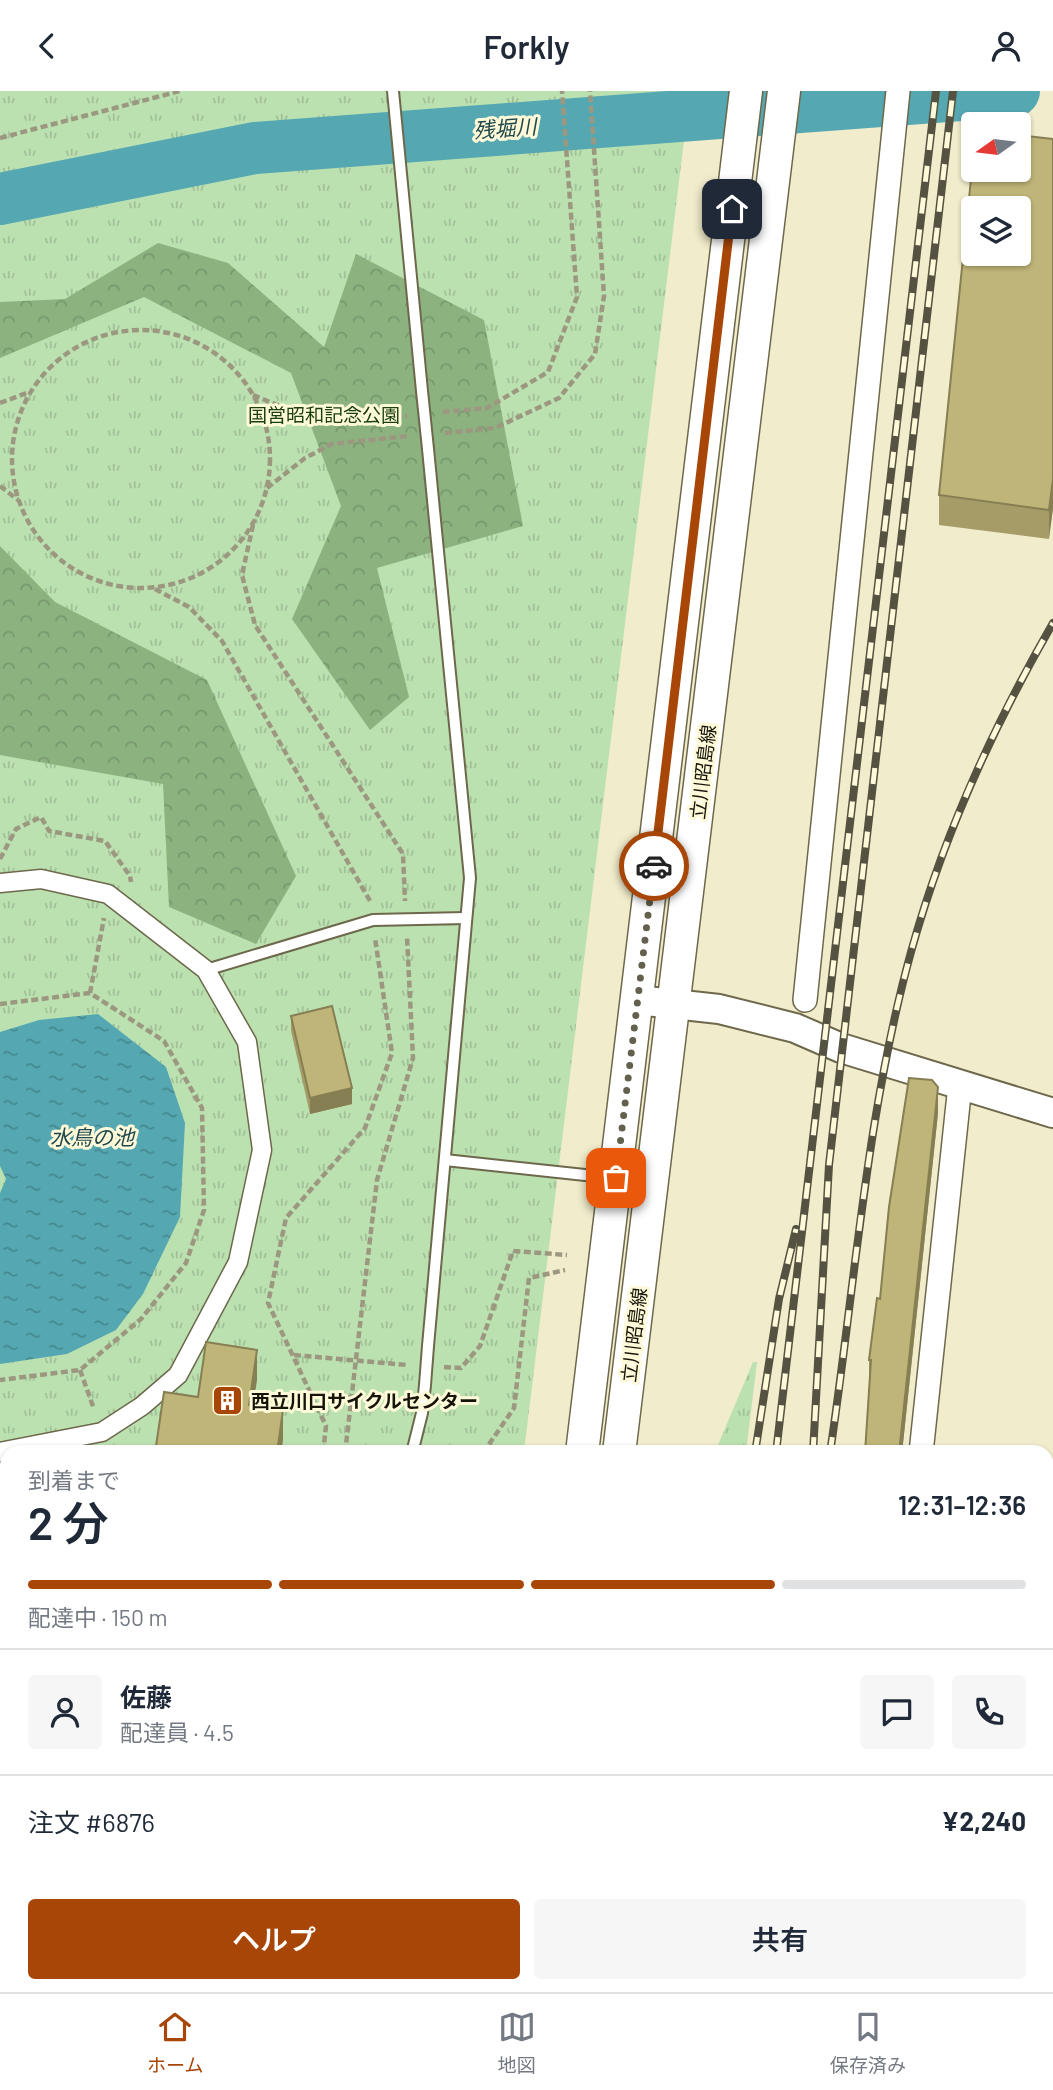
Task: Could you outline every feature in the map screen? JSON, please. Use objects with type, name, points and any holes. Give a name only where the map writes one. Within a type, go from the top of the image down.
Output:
[{"type":"main road","name":"立川昭島線","points":[[583,1445],[746,91]]},
{"type":"main road","name":"立川昭島線","points":[[620,1445],[784,91]]},
{"type":"street","points":[[805,1000],[898,91]]},
{"type":"street","points":[[0,883],[41,879],[108,894],[206,970],[247,1042],[262,1150],[238,1262],[178,1375],[142,1406],[102,1432],[36,1445]]},
{"type":"street","points":[[637,1000],[719,1009],[795,1028],[834,1046],[1053,1113]]},
{"type":"street","points":[[922,1445],[960,1085]]},
{"type":"lane","points":[[393,93],[470,878],[425,1385],[414,1445]]},
{"type":"lane","points":[[206,970],[373,920],[466,918]]},
{"type":"lane","points":[[445,1160],[616,1178]]},
{"type":"path","points":[[0,138],[180,91]]},
{"type":"path","points":[[434,413],[487,408],[548,372],[577,297],[562,91]]},
{"type":"path","points":[[440,433],[495,428],[559,398],[595,354],[604,296],[590,91]]},
{"type":"path","points":[[253,525],[239,544],[221,561],[201,574],[178,583],[155,589],[130,589],[105,584],[82,575],[61,562],[43,544],[28,524],[18,501],[12,474],[12,445],[18,417],[30,392],[43,374],[78,346],[120,331],[164,332],[185,338],[205,347],[232,368],[252,394],[265,424],[270,456],[267,489],[253,525],[242,575],[255,625],[403,854],[413,1058],[377,1179],[346,1445]]},
{"type":"path","points":[[0,403],[30,392]]},
{"type":"path","points":[[252,394],[301,415],[330,423],[408,415]]},
{"type":"path","points":[[267,489],[304,459],[332,443],[413,436]]},
{"type":"path","points":[[0,486],[18,501]]},
{"type":"path","points":[[155,589],[189,607],[222,641],[370,902],[392,1053],[365,1128],[286,1218],[268,1303],[326,1426],[324,1445]]},
{"type":"path","points":[[0,860],[16,829],[41,817],[48,831],[106,841],[130,876],[138,917]]},
{"type":"path","points":[[90,993],[108,894]]},
{"type":"path","points":[[0,1004],[90,993],[164,1041],[202,1108],[204,1210],[186,1263],[141,1319],[80,1370],[0,1380]]},
{"type":"path","points":[[489,1445],[514,1408],[529,1278],[565,1270]]},
{"type":"path","points":[[80,1370],[102,1432]]},
{"type":"green space","name":"国営昭和記念公園","points":[[0,91],[690,91],[525,1445],[0,1445]]},
{"type":"green space","points":[[158,243],[228,263],[324,347],[356,254],[484,320],[523,526],[377,568],[409,697],[370,730],[292,619],[341,506],[291,373],[144,297],[0,358],[0,302],[65,299]]},
{"type":"green space","points":[[0,546],[55,602],[207,680],[296,876],[256,944],[169,907],[163,784],[0,755]]},
{"type":"green space","points":[[753,1362],[757,1362],[747,1445],[718,1445]]},
{"type":"water","name":"水鳥の池","points":[[98,1014],[166,1067],[185,1123],[180,1217],[143,1294],[116,1330],[67,1354],[0,1364],[0,1193],[6,1179],[0,1166],[0,1032],[39,1020]]},
{"type":"building","points":[[1031,136],[1053,139],[1053,479],[1049,510],[939,495],[962,266],[1031,266],[1031,196],[969,196],[971,182],[1031,182]]},
{"type":"building","points":[[332,1006],[352,1088],[310,1098],[291,1016]]},
{"type":"building","points":[[909,1078],[932,1080],[938,1087],[900,1445],[866,1445],[869,1360],[877,1298],[880,1299],[889,1207]]},
{"type":"building","points":[[206,1342],[257,1350],[249,1405],[283,1410],[278,1445],[156,1445],[164,1392],[198,1397]]},
{"type":"waterway","name":"残堀川","points":[[0,199],[255,148],[1014,91]]},
{"type":"railway","points":[[777,1445],[936,91]]},
{"type":"railway","points":[[813,1445],[829,1165],[953,91]]},
{"type":"railway","points":[[831,1445],[872,1138],[896,1013],[911,952],[954,824],[990,742],[1053,623]]},
{"type":"railway","points":[[756,1445],[779,1299],[796,1229]]},
{"type":"way so far","points":[[616,1178],[654,866]]},
{"type":"place","name":"西立川口サイクルセンター","points":[[228,1401]]},
{"type":"route","points":[[654,866],[732,209]]}]
